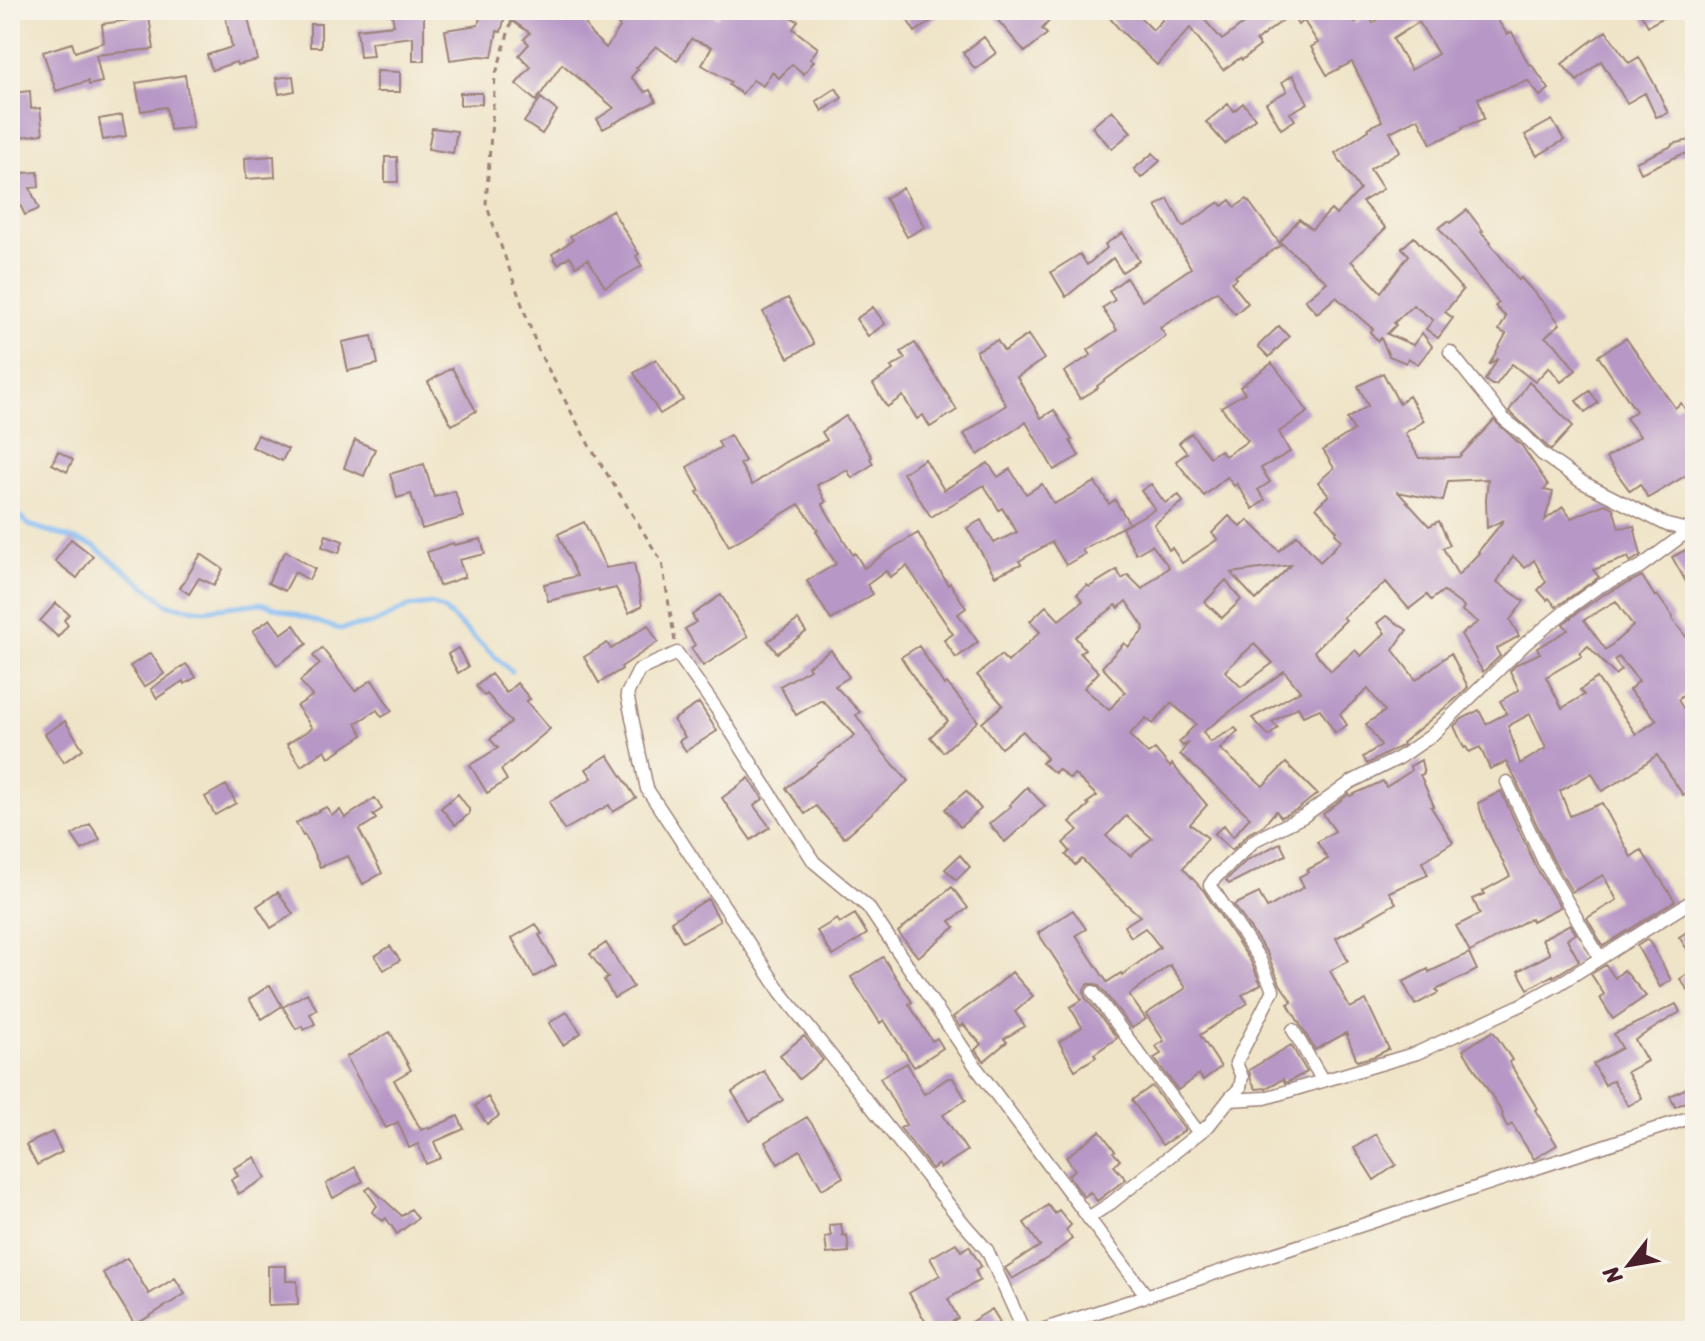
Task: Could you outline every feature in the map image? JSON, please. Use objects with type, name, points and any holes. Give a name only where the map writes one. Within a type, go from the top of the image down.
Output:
[{"type":"street","points":[[1450,352],[1504,419],[1542,454],[1582,482],[1667,525],[1691,531]]},
{"type":"street","points":[[1088,1218],[1209,1125],[1240,1088],[1242,1077],[1236,1063],[1273,990],[1259,958],[1210,885],[1214,879],[1255,840],[1304,816],[1351,782],[1399,758],[1431,736],[1526,643],[1561,615],[1598,587],[1640,567],[1691,531]]},
{"type":"street","points":[[1024,1331],[987,1250],[780,991],[647,789],[627,694],[639,670],[677,653],[716,708],[814,862],[868,907],[978,1070],[1146,1295]]},
{"type":"street","points":[[1507,782],[1544,862],[1600,958]]},
{"type":"street","points":[[1229,1100],[1265,1098],[1417,1053],[1521,1005],[1695,899]]},
{"type":"street","points":[[1093,992],[1199,1133]]},
{"type":"street","points":[[1293,1030],[1323,1081]]},
{"type":"street","points":[[1039,1331],[1695,1116]]},
{"type":"path","points":[[515,10],[495,77],[486,204],[539,352],[589,445],[662,562],[677,653]]},
{"type":"building","points":[[224,10],[246,10],[258,60],[237,65],[236,62],[212,70],[207,55],[232,47]]},
{"type":"building","points":[[391,10],[424,10],[424,61],[413,61],[413,37],[371,42],[373,56],[360,57],[357,29],[394,25]]},
{"type":"building","points":[[482,10],[578,10],[591,34],[606,48],[620,27],[611,16],[619,10],[692,10],[704,16],[706,11],[718,17],[722,10],[794,10],[790,17],[798,21],[793,29],[818,48],[810,59],[814,61],[804,74],[792,64],[779,78],[772,72],[763,86],[753,80],[742,94],[729,85],[731,82],[702,65],[712,47],[691,39],[677,61],[656,46],[631,77],[645,92],[650,90],[656,101],[603,129],[597,119],[614,108],[562,64],[536,101],[516,84],[531,67],[519,55],[529,44],[524,39],[530,33],[505,16],[501,32],[497,31],[492,57],[450,60],[445,30],[478,25]]},
{"type":"building","points":[[901,10],[948,10],[915,32]]},
{"type":"building","points":[[989,10],[1059,10],[1042,29],[1047,34],[1025,52]]},
{"type":"building","points":[[1103,10],[1133,10],[1153,30],[1171,10],[1209,10],[1203,18],[1222,40],[1262,10],[1348,10],[1355,23],[1367,14],[1373,23],[1392,10],[1491,10],[1507,34],[1512,32],[1529,65],[1549,89],[1540,96],[1528,81],[1478,98],[1484,119],[1431,144],[1418,118],[1390,132],[1400,151],[1370,169],[1383,189],[1362,202],[1386,228],[1351,261],[1381,292],[1409,255],[1402,248],[1414,237],[1463,290],[1445,312],[1453,318],[1438,338],[1426,329],[1433,320],[1413,305],[1387,334],[1413,345],[1422,333],[1432,346],[1418,364],[1408,358],[1406,363],[1389,356],[1381,338],[1378,341],[1370,332],[1373,329],[1336,297],[1317,313],[1305,300],[1327,282],[1280,242],[1299,219],[1312,229],[1331,210],[1336,215],[1360,190],[1335,153],[1382,121],[1352,62],[1327,75],[1311,47],[1318,43],[1304,21],[1298,25],[1291,14],[1256,41],[1260,46],[1223,70],[1190,28],[1157,65]],"holes":[[[1419,22],[1438,54],[1411,70],[1393,39]]]},
{"type":"building","points":[[1639,10],[1677,10],[1648,26]]},
{"type":"building","points":[[149,17],[154,49],[96,55],[102,82],[89,85],[88,81],[56,91],[43,52],[72,43],[75,52],[104,42],[102,24]]},
{"type":"building","points":[[310,24],[321,24],[321,47],[310,47]]},
{"type":"building","points":[[1606,31],[1629,63],[1639,57],[1668,113],[1656,117],[1645,93],[1627,103],[1601,61],[1577,81],[1562,64]]},
{"type":"building","points":[[984,37],[996,53],[975,69],[963,53]]},
{"type":"building","points":[[376,71],[400,72],[400,92],[376,92]]},
{"type":"building","points":[[185,75],[193,127],[170,130],[166,107],[141,111],[136,83]]},
{"type":"building","points":[[1293,75],[1308,103],[1290,113],[1295,120],[1281,129],[1266,103],[1287,91],[1282,82]]},
{"type":"building","points":[[293,76],[295,91],[279,94],[276,78]]},
{"type":"building","points":[[836,88],[842,98],[822,111],[816,101]]},
{"type":"building","points":[[30,91],[31,109],[40,108],[43,134],[14,138],[12,93]]},
{"type":"building","points":[[460,93],[482,93],[482,104],[460,105]]},
{"type":"building","points":[[541,98],[557,111],[542,134],[524,122]]},
{"type":"building","points":[[1243,103],[1255,118],[1225,144],[1206,122],[1228,104],[1234,111]]},
{"type":"building","points":[[1112,110],[1131,132],[1112,149],[1092,127]]},
{"type":"building","points":[[122,115],[126,136],[103,140],[99,119]]},
{"type":"building","points":[[1552,120],[1564,140],[1537,156],[1525,135]]},
{"type":"building","points":[[432,128],[457,131],[453,153],[428,149]]},
{"type":"building","points":[[1695,139],[1695,152],[1680,155],[1641,173],[1636,162],[1672,144]]},
{"type":"building","points":[[1153,153],[1160,161],[1141,178],[1134,169]]},
{"type":"building","points":[[274,156],[275,177],[246,179],[245,158]]},
{"type":"building","points":[[385,157],[397,157],[398,182],[385,182]]},
{"type":"building","points":[[17,160],[23,173],[38,172],[39,187],[30,188],[39,209],[25,215],[19,203]]},
{"type":"building","points":[[903,188],[925,227],[907,237],[885,198]]},
{"type":"building","points":[[1168,199],[1183,227],[1219,202],[1222,206],[1230,200],[1235,207],[1247,199],[1281,245],[1235,276],[1237,278],[1231,282],[1248,303],[1235,314],[1217,291],[1160,328],[1166,336],[1080,399],[1064,372],[1091,355],[1088,350],[1117,330],[1102,308],[1115,300],[1109,291],[1126,278],[1142,301],[1191,268],[1156,206]]},
{"type":"building","points":[[612,210],[639,254],[636,256],[642,266],[605,287],[588,259],[576,266],[570,256],[558,264],[552,254],[573,240],[570,236]]},
{"type":"building","points":[[1467,210],[1519,280],[1521,278],[1560,324],[1545,337],[1555,344],[1576,370],[1561,382],[1549,367],[1535,382],[1512,364],[1496,385],[1485,380],[1498,358],[1489,365],[1506,334],[1499,330],[1506,317],[1495,306],[1499,303],[1439,228]]},
{"type":"building","points":[[1123,233],[1139,261],[1122,272],[1113,258],[1066,297],[1051,272],[1080,254],[1087,265],[1107,248],[1105,244]]},
{"type":"building","points":[[788,298],[814,344],[788,358],[763,312]]},
{"type":"building","points":[[873,307],[885,324],[868,336],[856,319]]},
{"type":"building","points":[[1279,326],[1289,337],[1269,357],[1258,346]]},
{"type":"building","points":[[1028,335],[1044,359],[1017,377],[1041,418],[1054,410],[1079,456],[1054,470],[1026,422],[978,455],[964,434],[1006,405],[976,351],[997,340],[1004,351]]},
{"type":"building","points":[[372,336],[378,364],[348,371],[342,342]]},
{"type":"building","points":[[1626,338],[1675,408],[1681,403],[1685,409],[1695,402],[1695,452],[1691,454],[1695,470],[1648,498],[1640,484],[1630,491],[1606,458],[1640,436],[1626,418],[1636,411],[1598,356]]},
{"type":"building","points":[[915,343],[957,410],[930,427],[923,415],[917,419],[903,396],[887,407],[873,384],[905,359],[901,352]]},
{"type":"building","points":[[656,359],[683,400],[660,414],[634,373]]},
{"type":"building","points":[[1272,363],[1308,412],[1279,432],[1290,452],[1261,468],[1270,482],[1258,490],[1265,500],[1253,509],[1237,484],[1234,486],[1227,477],[1204,496],[1176,461],[1187,453],[1179,443],[1191,433],[1210,457],[1220,450],[1225,456],[1248,441],[1221,407],[1245,393],[1240,387]]},
{"type":"building","points":[[452,368],[476,411],[452,425],[428,382]]},
{"type":"building","points":[[1383,373],[1399,403],[1409,396],[1424,421],[1405,433],[1419,458],[1459,457],[1494,420],[1522,446],[1548,485],[1544,490],[1553,492],[1545,520],[1563,507],[1571,518],[1605,504],[1613,508],[1619,528],[1634,526],[1641,555],[1630,562],[1628,557],[1593,570],[1599,577],[1556,607],[1538,590],[1546,582],[1534,560],[1525,568],[1513,556],[1497,582],[1524,601],[1510,620],[1519,636],[1496,649],[1500,656],[1483,672],[1461,634],[1478,622],[1462,611],[1464,607],[1443,591],[1431,600],[1427,595],[1409,609],[1386,582],[1343,617],[1346,620],[1314,651],[1331,671],[1355,650],[1361,656],[1385,633],[1377,623],[1386,616],[1407,630],[1393,650],[1416,680],[1451,653],[1468,687],[1403,745],[1367,764],[1363,757],[1381,745],[1366,724],[1385,711],[1368,689],[1340,714],[1347,725],[1335,733],[1320,709],[1303,716],[1298,707],[1272,722],[1278,728],[1269,736],[1252,718],[1300,691],[1284,671],[1203,732],[1210,742],[1235,728],[1238,731],[1220,749],[1263,786],[1286,763],[1317,794],[1298,809],[1281,817],[1276,811],[1263,826],[1249,833],[1232,850],[1214,834],[1224,825],[1233,837],[1250,817],[1180,754],[1189,742],[1183,746],[1179,742],[1196,724],[1171,703],[1153,724],[1146,718],[1129,735],[1148,754],[1155,749],[1170,767],[1172,764],[1207,805],[1190,824],[1208,838],[1183,868],[1203,890],[1251,962],[1261,984],[1242,995],[1248,1003],[1200,1035],[1221,1067],[1203,1080],[1199,1074],[1178,1090],[1154,1058],[1161,1054],[1156,1046],[1164,1041],[1146,1014],[1186,988],[1170,965],[1129,995],[1146,1019],[1132,1028],[1100,987],[1088,984],[1084,989],[1085,997],[1117,1038],[1075,1070],[1059,1042],[1082,1027],[1070,1007],[1082,1000],[1038,933],[1073,910],[1086,929],[1076,935],[1107,982],[1122,975],[1160,947],[1145,928],[1131,937],[1124,926],[1140,916],[1082,859],[1075,865],[1066,855],[1070,851],[1063,843],[1078,830],[1070,822],[1097,796],[1074,774],[1070,779],[1058,769],[1055,773],[1042,763],[1047,758],[1023,731],[1001,748],[982,723],[1003,705],[977,675],[1001,655],[1008,662],[1040,632],[1030,621],[1046,606],[1059,620],[1083,601],[1077,594],[1087,585],[1089,587],[1117,570],[1122,579],[1128,575],[1142,589],[1169,567],[1152,545],[1136,554],[1122,528],[1155,509],[1141,491],[1151,484],[1165,503],[1179,495],[1183,502],[1154,524],[1169,550],[1172,548],[1182,563],[1218,539],[1212,533],[1229,516],[1241,527],[1248,520],[1279,551],[1297,535],[1320,562],[1342,540],[1316,507],[1329,495],[1318,482],[1334,468],[1323,450],[1354,430],[1347,419],[1368,406],[1358,386]],"holes":[[[1488,479],[1487,528],[1504,520],[1458,575],[1443,548],[1450,545],[1439,521],[1429,526],[1398,492],[1443,501],[1448,481]],[[1291,565],[1256,600],[1231,573]],[[1226,580],[1241,600],[1222,618],[1205,602]],[[1126,601],[1144,630],[1128,647],[1124,643],[1102,667],[1125,692],[1109,710],[1084,688],[1099,672],[1080,653],[1085,649],[1075,637],[1116,605],[1119,608]],[[1254,644],[1273,663],[1241,687],[1225,671]],[[1126,816],[1152,838],[1131,856],[1106,836]]]},
{"type":"building","points":[[1529,382],[1573,426],[1551,450],[1509,411]]},
{"type":"building","points":[[1590,391],[1598,403],[1585,412],[1576,401]]},
{"type":"building","points":[[846,416],[872,457],[873,464],[852,478],[847,470],[817,485],[826,502],[822,504],[864,568],[918,533],[948,585],[950,583],[966,608],[958,614],[978,642],[956,658],[944,640],[953,634],[907,566],[890,577],[886,571],[867,585],[873,594],[831,620],[807,581],[836,564],[818,530],[799,504],[729,546],[697,492],[700,491],[687,467],[721,447],[718,442],[730,435],[745,461],[740,464],[752,485],[827,440],[822,432]]},
{"type":"building","points":[[258,435],[288,449],[282,461],[252,447]]},
{"type":"building","points":[[355,440],[375,449],[364,476],[344,468]]},
{"type":"building","points":[[58,451],[73,460],[67,472],[52,464]]},
{"type":"building","points":[[925,459],[944,490],[988,463],[998,477],[1010,469],[1026,494],[1042,484],[1054,504],[1095,482],[1109,504],[1115,500],[1129,523],[1082,550],[1085,554],[1066,565],[1052,542],[1019,561],[1021,564],[995,576],[967,528],[981,520],[994,543],[1017,532],[984,485],[931,517],[903,473]]},
{"type":"building","points":[[424,464],[434,497],[455,491],[463,517],[422,529],[411,494],[397,498],[390,474]]},
{"type":"building","points":[[584,522],[606,568],[634,563],[642,606],[629,613],[616,588],[548,601],[544,584],[577,576],[558,534]]},
{"type":"building","points":[[326,535],[343,541],[339,553],[322,547]]},
{"type":"building","points":[[71,539],[93,556],[77,578],[55,561]]},
{"type":"building","points":[[481,539],[485,554],[459,560],[465,577],[439,586],[427,552],[453,543]]},
{"type":"building","points":[[1695,545],[1695,598],[1672,557]]},
{"type":"building","points":[[286,551],[315,569],[309,580],[295,572],[285,591],[268,583]]},
{"type":"building","points":[[201,554],[223,569],[214,585],[199,578],[189,594],[180,588]]},
{"type":"building","points":[[1642,576],[1695,648],[1695,685],[1678,700],[1695,727],[1695,787],[1683,795],[1657,755],[1602,791],[1592,773],[1560,791],[1570,816],[1602,803],[1631,857],[1641,850],[1675,901],[1603,946],[1587,918],[1617,900],[1603,875],[1572,892],[1552,858],[1506,762],[1490,769],[1480,747],[1469,752],[1464,748],[1454,726],[1479,710],[1486,724],[1507,713],[1500,701],[1519,690],[1510,671],[1517,664],[1540,653],[1537,648],[1568,630],[1563,624],[1603,595]],"holes":[[[1616,601],[1633,626],[1606,650],[1584,620]],[[1588,646],[1615,675],[1621,670],[1614,660],[1619,657],[1639,681],[1629,690],[1657,720],[1636,734],[1597,678],[1580,690],[1584,695],[1562,708],[1546,677],[1582,656],[1580,653]],[[1530,714],[1546,748],[1520,764],[1508,726]]]},
{"type":"building","points":[[721,595],[748,637],[703,666],[691,648],[695,645],[685,629],[696,622],[692,615]]},
{"type":"building","points":[[56,603],[69,614],[64,620],[68,625],[58,637],[40,621]]},
{"type":"building","points":[[270,619],[281,634],[294,625],[307,644],[277,665],[253,631]]},
{"type":"building","points":[[798,620],[806,632],[777,653],[768,641]]},
{"type":"building","points":[[648,625],[658,642],[599,683],[584,657],[607,643],[611,649]]},
{"type":"building","points":[[919,646],[944,685],[947,683],[978,721],[943,752],[930,737],[948,721],[920,687],[901,657]]},
{"type":"building","points":[[322,648],[355,691],[372,680],[392,711],[382,717],[377,710],[356,723],[363,735],[329,757],[325,750],[301,766],[287,744],[312,728],[297,706],[312,696],[300,681],[320,664],[313,656]]},
{"type":"building","points":[[458,648],[468,667],[458,673],[448,654]]},
{"type":"building","points":[[831,650],[849,677],[835,686],[860,712],[856,715],[908,781],[844,838],[816,806],[805,814],[786,788],[855,735],[822,700],[796,715],[780,686],[810,669],[808,666]]},
{"type":"building","points":[[151,653],[164,674],[144,687],[130,666]]},
{"type":"building","points":[[186,664],[196,677],[185,684],[183,681],[157,698],[151,689]]},
{"type":"building","points":[[491,674],[506,693],[517,683],[530,699],[526,701],[550,729],[501,770],[507,780],[487,793],[470,765],[498,748],[490,739],[511,722],[476,686]]},
{"type":"building","points":[[699,703],[717,731],[686,751],[679,741],[685,737],[673,720]]},
{"type":"building","points":[[65,721],[83,749],[64,762],[45,734]]},
{"type":"building","points":[[608,755],[636,798],[613,812],[609,805],[564,830],[549,802],[592,778],[586,769]]},
{"type":"building","points":[[1421,760],[1424,774],[1420,775],[1434,806],[1431,807],[1453,842],[1422,862],[1428,875],[1389,892],[1396,903],[1336,938],[1348,961],[1330,971],[1350,1008],[1366,1000],[1389,1049],[1357,1061],[1346,1033],[1315,1050],[1288,1004],[1292,1002],[1280,984],[1267,953],[1234,905],[1259,893],[1267,908],[1304,887],[1299,877],[1328,859],[1317,842],[1335,831],[1323,814],[1349,794],[1383,781],[1386,787],[1411,771],[1410,766]]},
{"type":"building","points":[[749,778],[763,799],[754,806],[770,827],[751,840],[722,798]]},
{"type":"building","points":[[226,785],[236,803],[215,815],[205,797]]},
{"type":"building","points":[[1027,787],[1045,806],[1005,842],[989,824],[1011,806]]},
{"type":"building","points":[[966,791],[981,809],[960,827],[945,809]]},
{"type":"building","points":[[1501,791],[1536,867],[1560,907],[1532,921],[1531,918],[1470,952],[1456,926],[1480,914],[1473,899],[1510,876],[1478,803]]},
{"type":"building","points":[[458,794],[469,809],[469,814],[455,825],[441,808]]},
{"type":"building","points":[[375,798],[382,809],[373,815],[376,819],[359,830],[382,873],[363,884],[348,856],[320,867],[296,823],[326,807],[332,815],[340,810],[345,818]]},
{"type":"building","points":[[90,824],[100,839],[82,850],[72,835]]},
{"type":"building","points":[[1280,843],[1286,855],[1229,884],[1226,880],[1247,860]]},
{"type":"building","points":[[960,855],[970,867],[956,880],[945,869]]},
{"type":"building","points":[[952,887],[968,908],[950,921],[955,927],[918,957],[898,932]]},
{"type":"building","points":[[278,892],[293,914],[271,928],[257,906]]},
{"type":"building","points":[[708,899],[720,921],[683,942],[671,921]]},
{"type":"building","points":[[855,914],[867,934],[833,956],[817,931],[837,919],[840,923]]},
{"type":"building","points":[[536,924],[556,965],[534,977],[512,938]]},
{"type":"building","points":[[1570,924],[1576,934],[1567,939],[1579,961],[1528,989],[1518,971],[1550,954],[1542,939]]},
{"type":"building","points":[[1690,930],[1695,938],[1695,961],[1679,937]]},
{"type":"building","points":[[1648,939],[1671,980],[1660,987],[1637,946]]},
{"type":"building","points":[[606,943],[633,987],[614,998],[604,980],[608,978],[590,954]]},
{"type":"building","points":[[390,946],[400,960],[384,970],[375,956]]},
{"type":"building","points":[[1469,953],[1477,970],[1436,990],[1438,993],[1415,1005],[1403,982]]},
{"type":"building","points":[[883,957],[932,1041],[937,1038],[943,1048],[914,1067],[884,1020],[880,1023],[851,977]]},
{"type":"building","points":[[1606,965],[1615,978],[1624,970],[1646,996],[1613,1019],[1600,998],[1604,994],[1591,974]]},
{"type":"building","points":[[1695,969],[1695,1000],[1680,979]]},
{"type":"building","points":[[1012,972],[1033,996],[1015,1012],[1025,1026],[1004,1039],[1007,1042],[984,1061],[975,1050],[981,1044],[953,1017]]},
{"type":"building","points":[[270,985],[282,1006],[262,1019],[249,999]]},
{"type":"building","points":[[307,993],[317,1010],[310,1014],[315,1024],[304,1030],[302,1026],[296,1029],[283,1007]]},
{"type":"building","points":[[1676,1004],[1680,1012],[1635,1040],[1647,1061],[1627,1072],[1642,1098],[1628,1106],[1613,1080],[1605,1085],[1593,1064],[1622,1048],[1614,1034]]},
{"type":"building","points":[[567,1012],[581,1033],[563,1045],[549,1023]]},
{"type":"building","points":[[1493,1031],[1557,1145],[1534,1159],[1512,1124],[1507,1127],[1503,1114],[1463,1050]]},
{"type":"building","points":[[390,1032],[411,1070],[394,1080],[421,1130],[458,1116],[464,1129],[434,1142],[441,1158],[426,1164],[418,1144],[409,1148],[398,1122],[386,1128],[346,1057]]},
{"type":"building","points":[[804,1036],[823,1060],[799,1079],[780,1055]]},
{"type":"building","points":[[1291,1045],[1307,1072],[1285,1083],[1283,1079],[1266,1088],[1256,1089],[1249,1070]]},
{"type":"building","points":[[907,1063],[924,1094],[948,1078],[953,1078],[966,1100],[943,1115],[967,1151],[940,1168],[938,1164],[932,1169],[900,1128],[906,1125],[880,1078]]},
{"type":"building","points":[[764,1071],[783,1100],[750,1121],[732,1092]]},
{"type":"building","points":[[1695,1084],[1695,1098],[1675,1107],[1670,1096]]},
{"type":"building","points":[[1152,1086],[1185,1130],[1162,1145],[1132,1100]]},
{"type":"building","points":[[488,1097],[499,1116],[487,1124],[475,1106]]},
{"type":"building","points":[[807,1117],[843,1177],[822,1189],[800,1150],[778,1164],[765,1142]]},
{"type":"building","points":[[1100,1131],[1120,1160],[1114,1166],[1126,1179],[1097,1201],[1090,1192],[1084,1197],[1068,1175],[1075,1170],[1066,1157]]},
{"type":"building","points":[[52,1132],[62,1152],[37,1165],[26,1145]]},
{"type":"building","points":[[1376,1134],[1396,1165],[1374,1180],[1354,1148]]},
{"type":"building","points":[[255,1157],[266,1178],[238,1194],[231,1180],[238,1176],[234,1168]]},
{"type":"building","points":[[355,1167],[363,1181],[333,1198],[326,1184]]},
{"type":"building","points":[[370,1187],[402,1216],[411,1209],[418,1218],[397,1234],[386,1218],[383,1221],[372,1212],[377,1206],[366,1190]]},
{"type":"building","points":[[1048,1205],[1055,1214],[1059,1210],[1071,1225],[1066,1230],[1072,1239],[1012,1279],[1005,1268],[1040,1246],[1024,1223]]},
{"type":"building","points":[[841,1224],[843,1236],[847,1235],[849,1252],[827,1254],[825,1237],[831,1236],[829,1225]]},
{"type":"building","points":[[956,1243],[961,1251],[969,1246],[981,1266],[975,1270],[980,1280],[948,1299],[958,1318],[931,1331],[909,1293],[940,1275],[930,1258]]},
{"type":"building","points":[[127,1258],[149,1294],[175,1278],[185,1294],[135,1325],[103,1273]]},
{"type":"building","points":[[268,1266],[286,1266],[286,1281],[297,1281],[298,1304],[268,1305]]},
{"type":"building","points":[[992,1309],[1000,1322],[985,1331],[956,1331]]},
{"type":"waterway","points":[[10,507],[29,525],[94,546],[169,605],[203,610],[261,603],[339,629],[375,623],[408,607],[431,604],[443,609],[511,671]]}]
